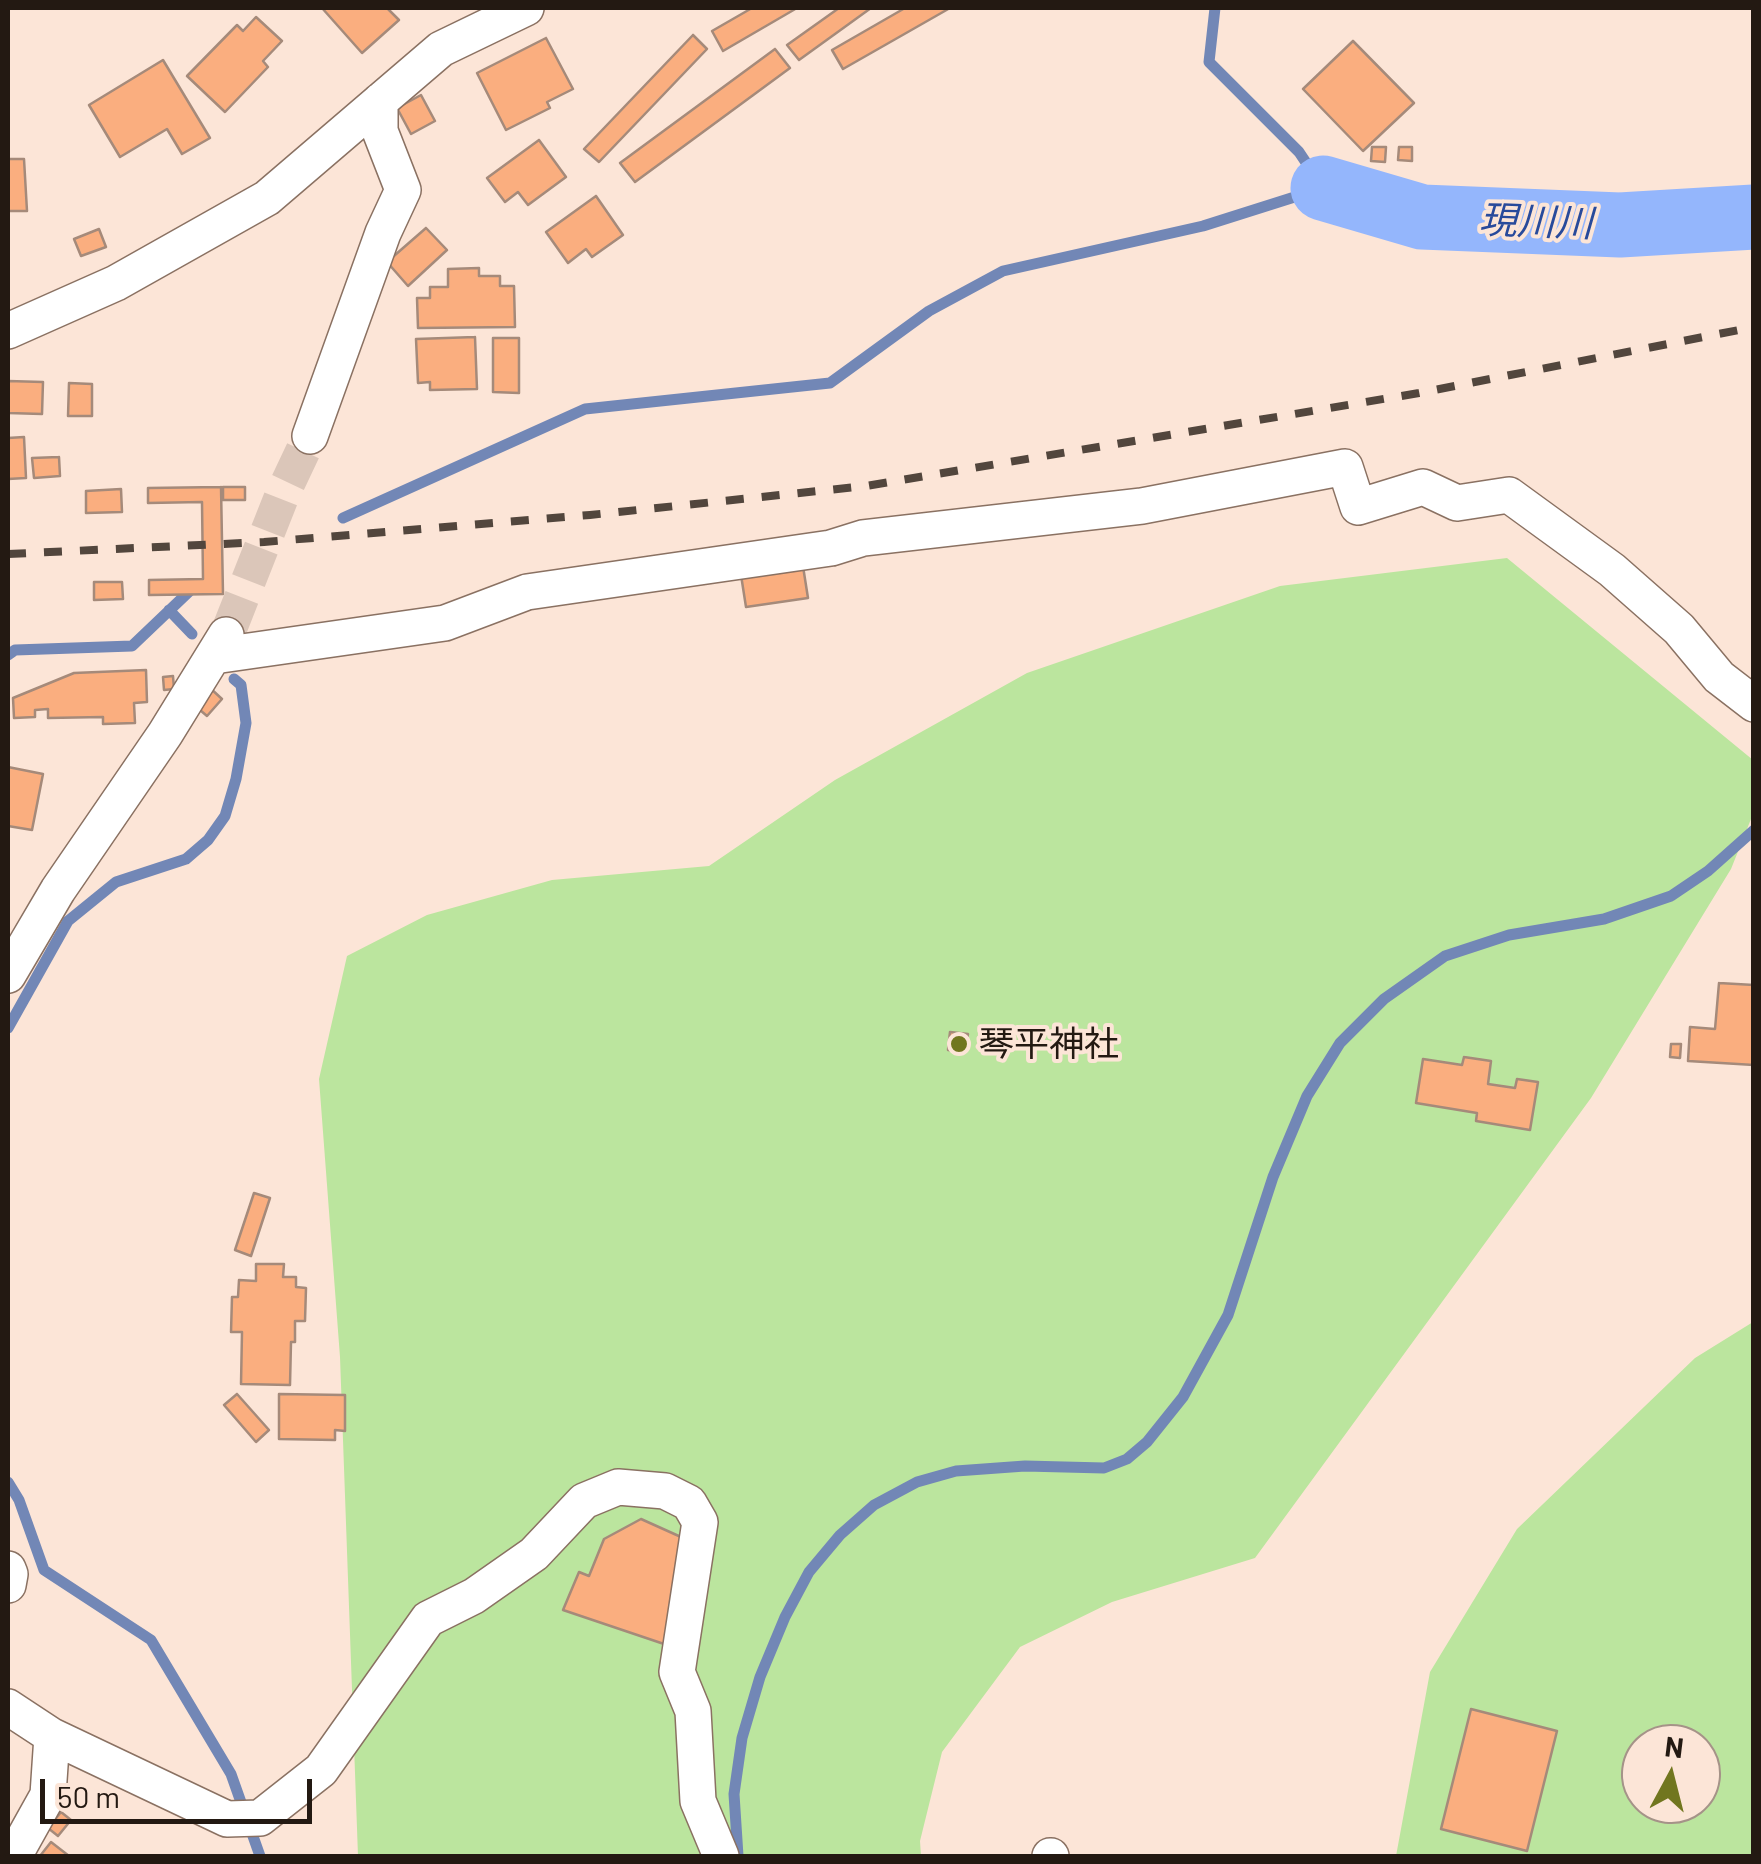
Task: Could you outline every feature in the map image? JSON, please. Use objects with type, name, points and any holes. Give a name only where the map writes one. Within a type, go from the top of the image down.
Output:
[{"type":"street","points":[[8,331],[116,283],[267,198],[441,50],[526,8]]},
{"type":"street","points":[[310,436],[383,233],[403,190],[380,131],[380,101]]},
{"type":"street","points":[[8,975],[58,890],[165,734],[221,643],[445,623],[528,592],[831,548],[862,538],[1142,506],[1345,466],[1358,507],[1423,487],[1457,503],[1509,495],[1612,570],[1679,629],[1719,676],[1754,704]]},
{"type":"street","points":[[8,1708],[52,1736],[243,1818],[322,1770],[428,1619],[474,1596],[534,1554],[584,1502],[618,1487],[665,1491],[689,1503],[700,1522],[677,1672],[693,1711],[698,1801],[721,1856]]},
{"type":"street","points":[[8,1569],[8,1585]]},
{"type":"street","points":[[14,1856],[48,1796],[52,1736]]},
{"type":"green space","points":[[1507,558],[1753,760],[1753,814],[1731,869],[1591,1098],[1255,1558],[1112,1602],[1020,1647],[942,1752],[920,1841],[921,1856],[358,1856],[340,1357],[319,1079],[347,956],[427,915],[552,880],[709,866],[835,780],[1027,673],[1280,586]]},
{"type":"green space","points":[[1753,1322],[1753,1856],[1396,1856],[1430,1672],[1517,1529],[1695,1358]]},
{"type":"building","points":[[322,8],[387,8],[399,20],[362,53]]},
{"type":"building","points":[[752,8],[797,8],[723,51],[712,31]]},
{"type":"building","points":[[839,8],[871,8],[799,60],[787,45]]},
{"type":"building","points":[[905,8],[950,8],[843,69],[832,50]]},
{"type":"building","points":[[256,17],[282,41],[263,61],[268,67],[225,112],[187,76],[237,25],[243,31]]},
{"type":"building","points":[[693,35],[707,49],[599,162],[584,149]]},
{"type":"building","points":[[546,38],[573,89],[547,102],[550,108],[506,130],[477,73]]},
{"type":"building","points":[[1353,41],[1414,103],[1363,151],[1303,89]]},
{"type":"building","points":[[775,49],[790,68],[635,182],[620,163]]},
{"type":"building","points":[[163,60],[210,138],[182,154],[167,129],[120,157],[89,105]]},
{"type":"building","points":[[421,95],[435,121],[411,134],[397,108]]},
{"type":"building","points":[[539,140],[566,177],[528,205],[518,192],[505,202],[487,178]]},
{"type":"building","points":[[1372,147],[1386,147],[1385,162],[1371,161]]},
{"type":"building","points":[[1399,147],[1412,147],[1412,161],[1398,160]]},
{"type":"building","points":[[8,159],[24,159],[27,211],[8,211]]},
{"type":"building","points":[[596,196],[623,235],[592,257],[586,249],[568,263],[546,232]]},
{"type":"building","points":[[426,228],[447,250],[408,286],[387,262]]},
{"type":"building","points":[[99,229],[106,247],[81,256],[74,239]]},
{"type":"building","points":[[479,268],[479,276],[500,276],[500,286],[514,286],[515,327],[418,328],[417,298],[430,298],[430,287],[448,287],[448,269]]},
{"type":"building","points":[[475,337],[477,389],[430,390],[430,382],[418,383],[416,339]]},
{"type":"building","points":[[493,338],[519,338],[519,393],[493,392]]},
{"type":"building","points":[[8,381],[43,382],[42,414],[8,413]]},
{"type":"building","points":[[69,383],[92,384],[92,416],[68,416]]},
{"type":"building","points":[[24,437],[26,478],[8,479],[8,438]]},
{"type":"building","points":[[59,457],[60,476],[34,478],[32,458]]},
{"type":"building","points":[[221,487],[223,594],[149,595],[149,580],[203,579],[202,502],[148,503],[148,488]]},
{"type":"building","points":[[223,487],[245,487],[245,500],[223,500]]},
{"type":"building","points":[[121,489],[122,512],[86,513],[86,491]]},
{"type":"building","points":[[802,560],[808,598],[746,607],[741,575]]},
{"type":"building","points":[[94,582],[122,582],[123,599],[94,600]]},
{"type":"building","points":[[146,670],[147,702],[134,703],[135,723],[103,724],[103,717],[48,718],[48,709],[35,710],[35,717],[14,718],[13,698],[74,673]]},
{"type":"building","points":[[173,676],[174,689],[164,690],[163,677]]},
{"type":"building","points":[[209,687],[222,699],[207,716],[193,704]]},
{"type":"building","points":[[8,767],[43,774],[32,830],[8,826]]},
{"type":"building","points":[[1719,983],[1754,985],[1754,1065],[1688,1061],[1690,1027],[1715,1029]]},
{"type":"building","points":[[950,1032],[968,1034],[965,1052],[948,1050]]},
{"type":"building","points":[[1671,1044],[1681,1044],[1680,1058],[1670,1057]]},
{"type":"building","points":[[1464,1057],[1491,1061],[1488,1084],[1515,1088],[1517,1079],[1538,1082],[1530,1130],[1476,1121],[1477,1113],[1416,1103],[1423,1059],[1462,1065]]},
{"type":"building","points":[[254,1193],[270,1198],[251,1256],[235,1250]]},
{"type":"building","points":[[256,1264],[284,1264],[283,1277],[296,1277],[296,1287],[306,1288],[305,1321],[295,1321],[295,1342],[291,1342],[290,1385],[241,1384],[242,1332],[231,1332],[232,1297],[238,1297],[239,1280],[256,1281]]},
{"type":"building","points":[[237,1394],[269,1430],[256,1442],[224,1405]]},
{"type":"building","points":[[279,1394],[345,1395],[345,1431],[335,1430],[335,1440],[279,1439]]},
{"type":"building","points":[[641,1519],[681,1537],[664,1644],[563,1610],[579,1572],[589,1576],[604,1539]]},
{"type":"building","points":[[1471,1709],[1557,1731],[1527,1851],[1441,1829]]},
{"type":"building","points":[[61,1812],[71,1820],[58,1836],[48,1828]]},
{"type":"building","points":[[51,1842],[69,1856],[40,1856]]},
{"type":"waterway","points":[[343,518],[585,409],[830,383],[929,311],[1003,271],[1203,226],[1323,188],[1299,152],[1209,62],[1215,8]]},
{"type":"waterway","name":"現川川","points":[[1323,188],[1422,217],[1620,225],[1754,217]]},
{"type":"waterway","points":[[8,655],[15,650],[132,646],[197,584]]},
{"type":"waterway","points":[[169,610],[192,634]]},
{"type":"waterway","points":[[8,1028],[68,921],[116,882],[186,859],[208,840],[225,816],[246,723],[241,685],[234,679]]},
{"type":"waterway","points":[[738,1856],[734,1794],[742,1738],[760,1677],[809,1572],[840,1535],[874,1505],[917,1482],[956,1471],[1025,1466],[1104,1468],[1127,1459],[1147,1442],[1183,1397],[1228,1315],[1273,1177],[1307,1096],[1340,1043],[1384,999],[1445,956],[1509,935],[1604,919],[1671,896],[1708,871],[1754,830]]},
{"type":"waterway","points":[[8,1482],[19,1500],[44,1570],[151,1640],[231,1774],[260,1856]]},
{"type":"tunnel","points":[[229,630],[310,436]]},
{"type":"railway","points":[[8,554],[264,542],[590,515],[866,486],[1419,393],[1754,327]]},
{"type":"place","name":"琴平神社","points":[[959,1044]]}]
